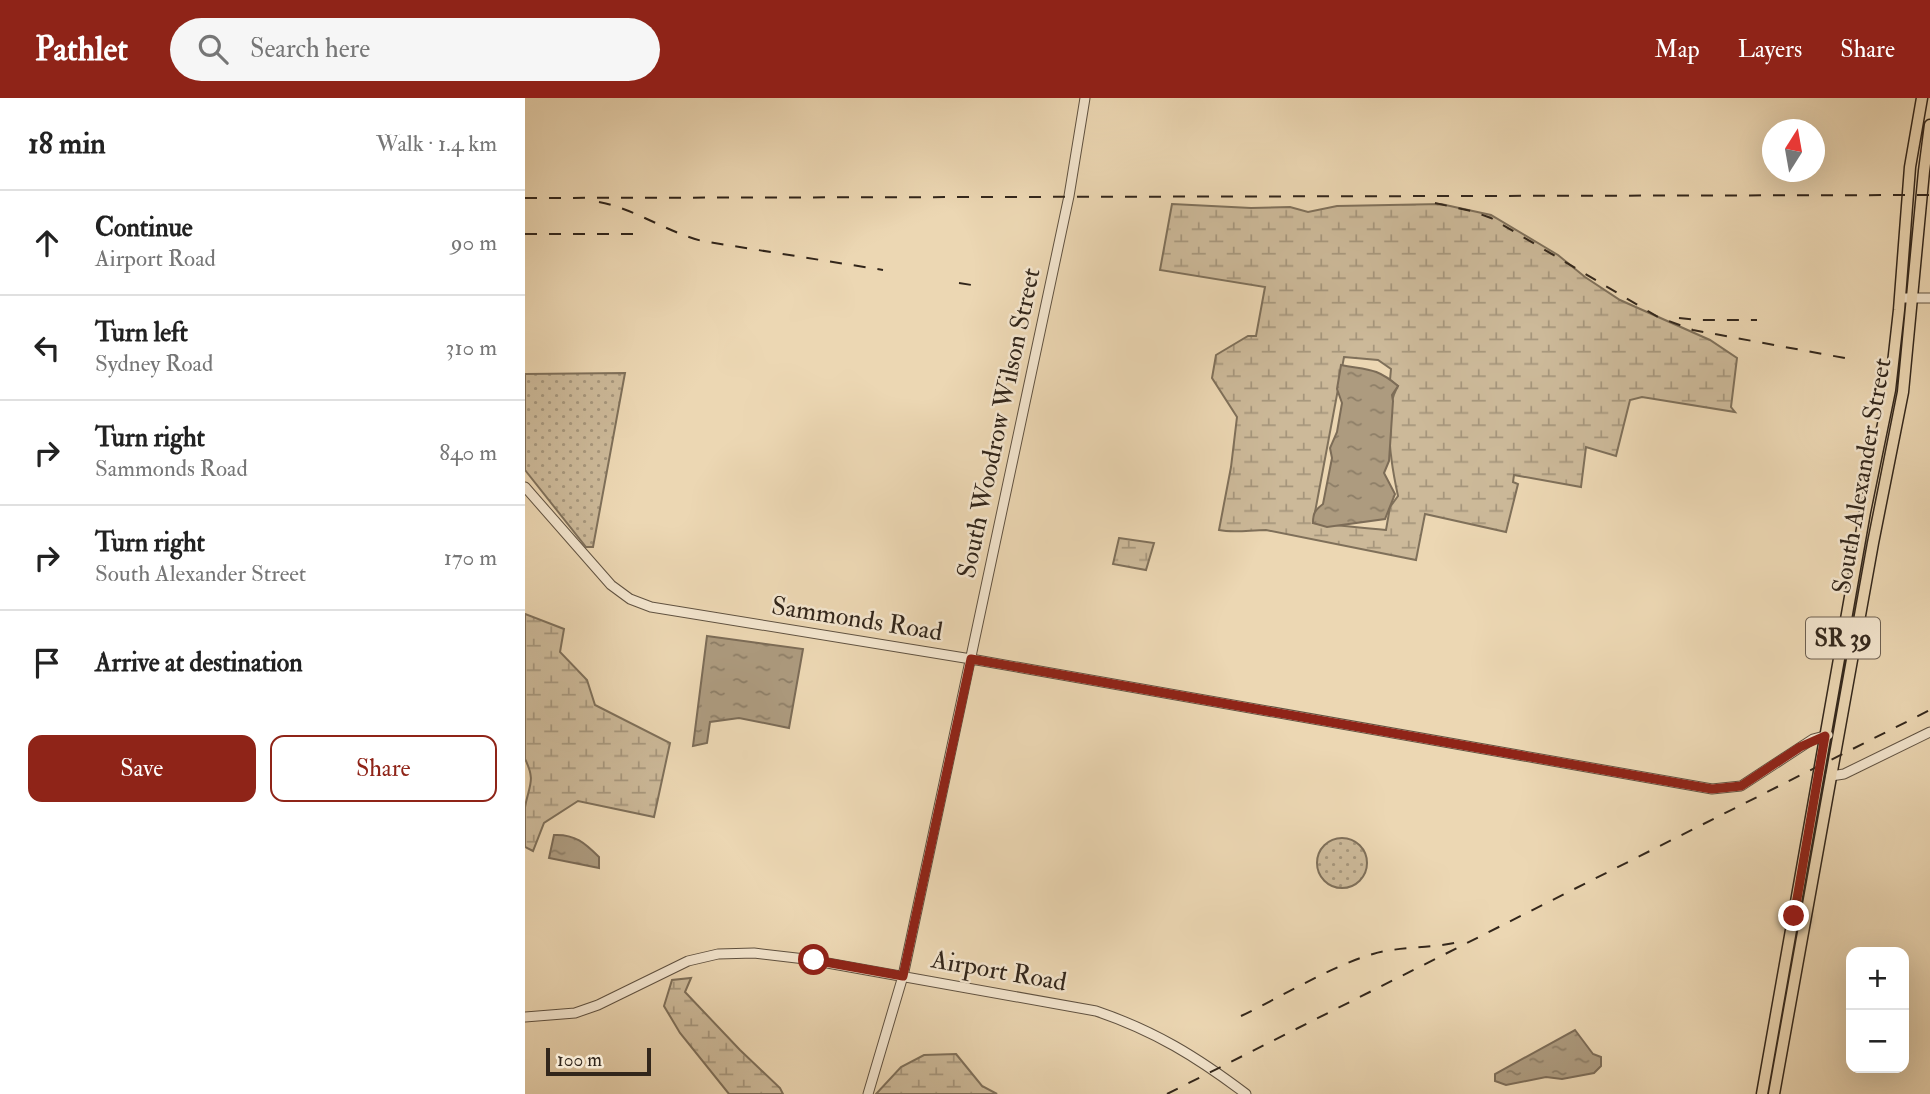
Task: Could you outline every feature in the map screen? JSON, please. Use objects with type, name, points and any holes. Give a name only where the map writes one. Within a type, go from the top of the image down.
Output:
[{"type":"main road","name":"South Alexander Street","points":[[1762,1094],[1890,390],[1907,195],[1921,98]]},
{"type":"main road","name":"South Alexander Street","points":[[1775,1094],[1903,392],[1930,125]]},
{"type":"main road","points":[[1794,916],[1807,918]]},
{"type":"main road","points":[[1778,1006],[1790,1008]]},
{"type":"street","name":"South Woodrow Wilson Street","points":[[868,1094],[903,976],[1069,196],[1085,98]]},
{"type":"street","points":[[1900,298],[1930,298]]},
{"type":"street","name":"Sammonds Road","points":[[525,487],[611,586],[630,599],[651,607],[971,659],[1712,789],[1741,786],[1806,743],[1839,734]]},
{"type":"street","points":[[1831,776],[1844,774],[1930,732]]},
{"type":"street","name":"Airport Road","points":[[525,1017],[575,1013],[598,1005],[688,961],[717,954],[754,953],[805,958],[1096,1011],[1134,1024],[1165,1039],[1215,1070],[1246,1094]]},
{"type":"green space","points":[[1172,204],[1290,207],[1308,212],[1337,206],[1441,204],[1491,215],[1558,255],[1620,300],[1710,340],[1737,358],[1731,407],[1735,412],[1642,397],[1630,400],[1616,456],[1586,447],[1581,487],[1514,475],[1513,482],[1518,484],[1506,532],[1425,514],[1416,560],[1266,530],[1219,530],[1237,417],[1212,378],[1216,355],[1248,336],[1256,336],[1265,287],[1160,270]],"holes":[[[1344,357],[1378,360],[1391,369],[1390,380],[1398,386],[1393,397],[1389,424],[1398,496],[1390,507],[1386,530],[1313,523]]]},
{"type":"green space","points":[[625,373],[593,547],[586,547],[525,470],[525,374]]},
{"type":"green space","points":[[1119,538],[1154,543],[1146,570],[1113,564]]},
{"type":"green space","points":[[525,614],[564,629],[560,652],[587,680],[595,705],[670,743],[654,817],[578,801],[544,823],[533,851],[525,847],[525,807],[531,778],[525,759]]},
{"type":"green space","points":[[1342,838],[1359,846],[1367,863],[1359,880],[1342,888],[1325,880],[1317,863],[1325,846]]},
{"type":"green space","points":[[691,978],[685,992],[783,1094],[729,1094],[680,1033],[664,1006],[672,980]]},
{"type":"green space","points":[[956,1054],[982,1086],[997,1094],[876,1094],[901,1067],[924,1055]]},
{"type":"water","points":[[1341,365],[1377,372],[1398,386],[1392,395],[1389,461],[1384,473],[1395,494],[1385,519],[1327,527],[1313,523],[1313,520],[1315,512],[1323,504],[1332,458],[1330,448],[1337,432],[1342,403],[1337,389]]},
{"type":"water","points":[[707,636],[803,649],[789,728],[739,718],[710,722],[707,743],[693,746]]},
{"type":"water","points":[[554,835],[568,836],[584,844],[599,857],[599,868],[549,858]]},
{"type":"water","points":[[1575,1030],[1593,1054],[1601,1057],[1601,1066],[1594,1073],[1562,1079],[1546,1077],[1506,1085],[1495,1081],[1495,1074]]},
{"type":"railway","points":[[525,198],[1930,195]]},
{"type":"railway","points":[[599,202],[702,241],[883,270]]},
{"type":"railway","points":[[1435,203],[1491,218],[1658,317],[1693,330],[1850,359]]},
{"type":"railway","points":[[525,234],[636,234]]},
{"type":"railway","points":[[959,283],[978,286]]},
{"type":"railway","points":[[1679,318],[1757,320]]},
{"type":"railway","points":[[1167,1094],[1930,710]]},
{"type":"railway","points":[[1241,1016],[1357,959],[1383,951],[1458,942]]},
{"type":"route","points":[[814,960],[903,976],[971,659],[1712,789],[1741,786],[1813,739],[1825,736],[1794,916]]}]
